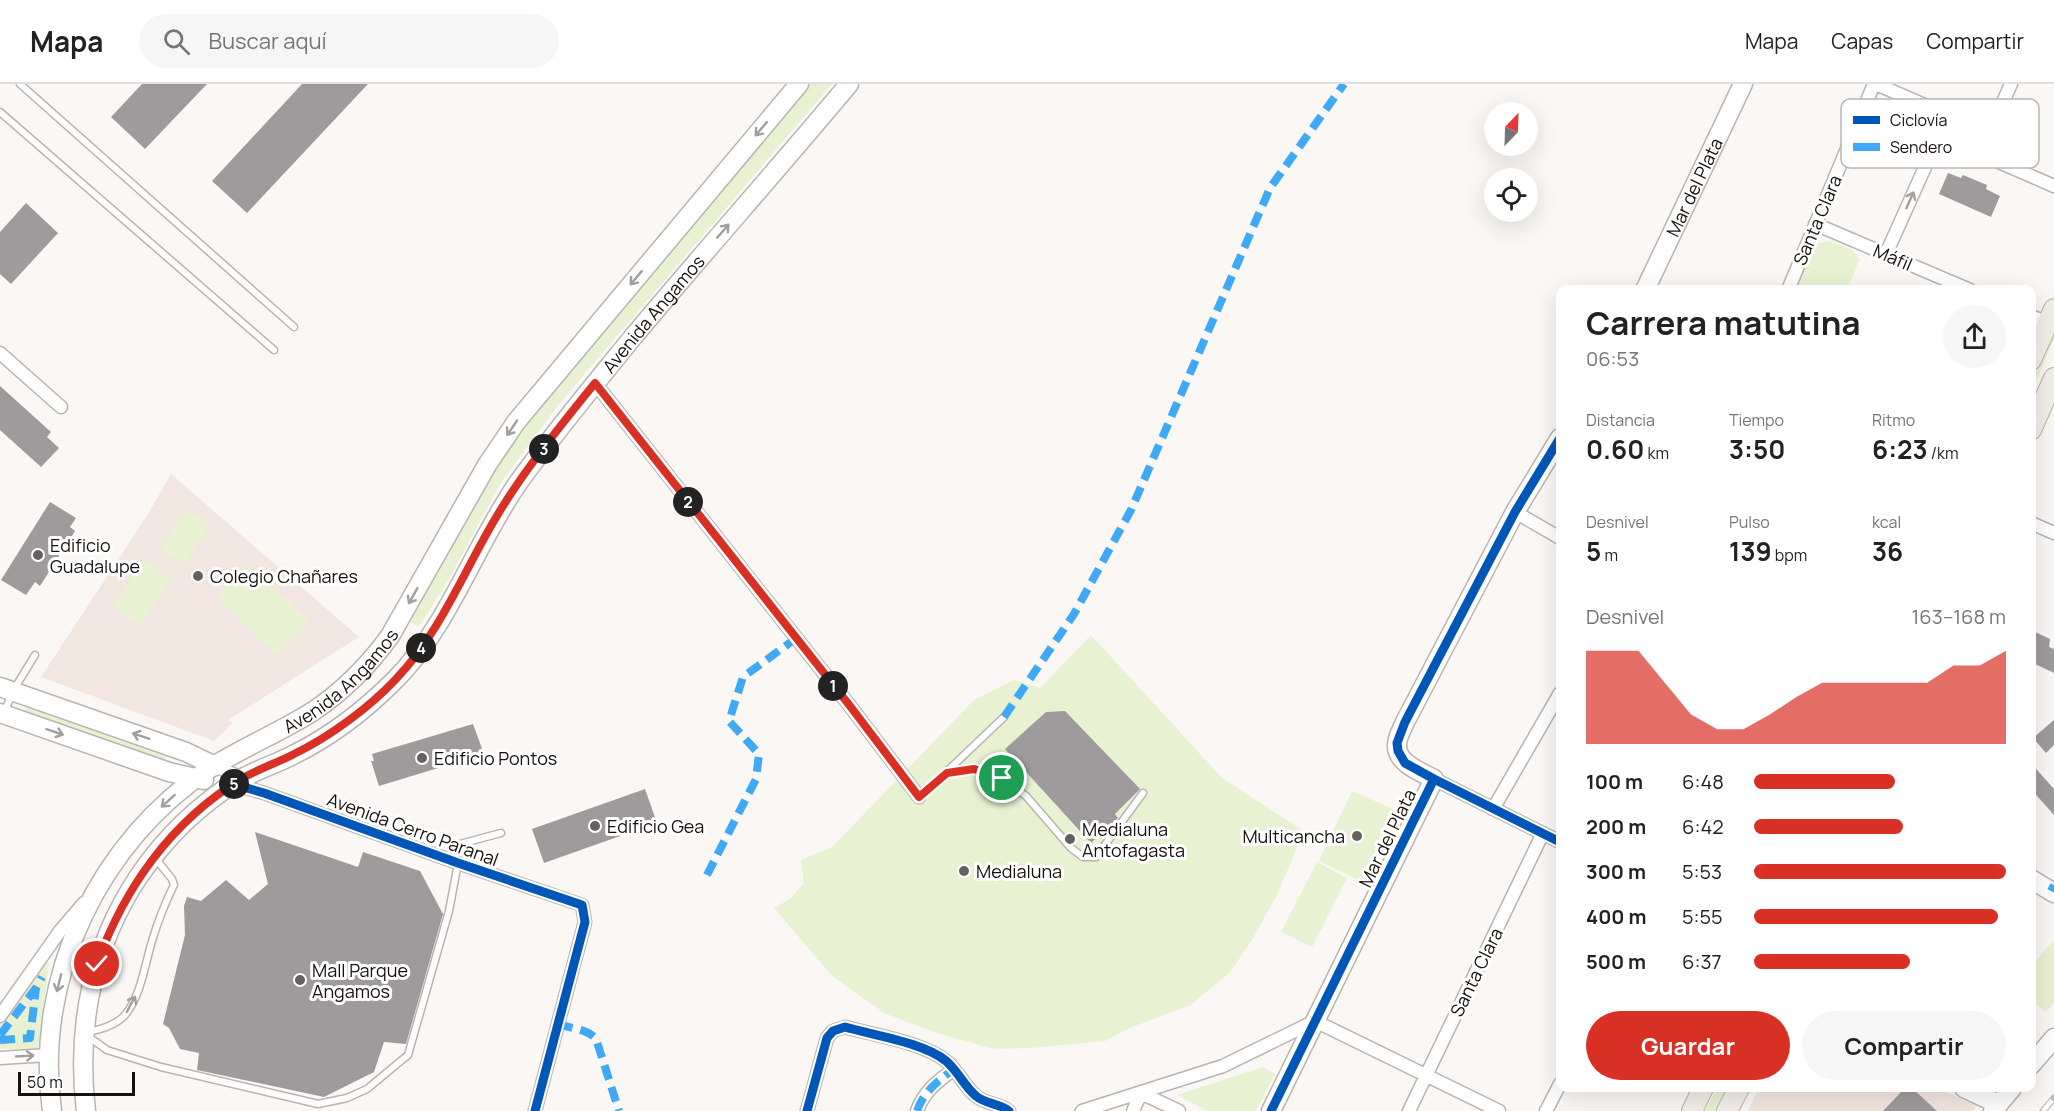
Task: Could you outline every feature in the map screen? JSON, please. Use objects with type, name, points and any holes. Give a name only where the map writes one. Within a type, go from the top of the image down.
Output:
[{"type":"main road","name":"Avenida Angamos","points":[[52,1111],[49,1055],[53,1014],[65,958],[85,909],[118,856],[141,828],[195,779],[313,711],[347,684],[375,657],[390,636],[487,465],[516,422],[799,84]]},
{"type":"main road","name":"Avenida Angamos","points":[[86,1111],[82,1067],[83,1033],[91,987],[105,942],[126,898],[155,855],[189,818],[238,781],[295,754],[338,728],[395,681],[422,648],[440,620],[492,525],[517,485],[595,383],[849,84]]},
{"type":"main road","name":"Mar del Plata","points":[[1647,285],[1743,84]]},
{"type":"main road","points":[[2036,343],[2044,316]]},
{"type":"main road","points":[[2036,419],[2054,378]]},
{"type":"main road","name":"Mar del Plata","points":[[1271,1111],[1434,779],[1405,762],[1398,751],[1397,743],[1405,722],[1515,512],[1556,445]]},
{"type":"main road","name":"Avenida Cerro Paranal","points":[[7,689],[186,752],[214,766]]},
{"type":"main road","name":"Avenida Cerro Paranal","points":[[1,716],[195,779],[238,781]]},
{"type":"main road","points":[[2036,882],[2053,890]]},
{"type":"main road","points":[[2036,1059],[2054,1038]]},
{"type":"main road","points":[[1692,1111],[1701,1092]]},
{"type":"main road","points":[[1727,1111],[1736,1092]]},
{"type":"main road","points":[[1970,1092],[1995,1108],[2009,1092]]},
{"type":"street","points":[[1875,84],[1909,99]]},
{"type":"street","name":"Santa Clara","points":[[1869,99],[1875,84]]},
{"type":"street","points":[[2004,99],[2011,84]]},
{"type":"street","name":"Santa Clara","points":[[1790,285],[1841,163]]},
{"type":"street","points":[[1886,254],[1925,168]]},
{"type":"street","points":[[2012,168],[2054,186]]},
{"type":"street","name":"Máfil","points":[[1815,224],[1958,285]]},
{"type":"street","points":[[0,353],[61,407]]},
{"type":"street","points":[[595,383],[919,797]]},
{"type":"street","points":[[1515,512],[1556,536]]},
{"type":"street","points":[[2036,525],[2054,533]]},
{"type":"street","points":[[1493,808],[1556,701]]},
{"type":"street","name":"Avenida Cerro Paranal","points":[[214,766],[264,793],[582,905],[585,922],[535,1111]]},
{"type":"street","points":[[1434,779],[1556,840]]},
{"type":"street","name":"Santa Clara","points":[[1410,1111],[1543,833]]},
{"type":"street","name":"Avenida Angamos","points":[[0,1016],[60,931],[98,886]]},
{"type":"street","points":[[1082,1111],[1223,1066],[1315,1021],[1499,1111]]},
{"type":"street","points":[[807,1111],[827,1038],[833,1031],[846,1027],[927,1049],[945,1059],[977,1097],[1009,1111]]},
{"type":"street","points":[[0,1058],[49,1055]]},
{"type":"street","points":[[917,1111],[921,1100],[932,1086],[954,1069]]},
{"type":"street","points":[[1546,1111],[1556,1092]]},
{"type":"street","points":[[1133,1111],[1142,1093]]},
{"type":"street","points":[[1142,1093],[1179,1111]]},
{"type":"lane","points":[[20,84],[294,327]]},
{"type":"lane","points":[[0,112],[274,350]]},
{"type":"lane","points":[[1,716],[7,689],[35,655]]},
{"type":"lane","points":[[919,797],[1004,717]]},
{"type":"lane","points":[[947,773],[974,769],[1002,778],[1026,796],[1071,848],[1083,856],[1096,857],[1143,793]]},
{"type":"lane","points":[[83,1033],[107,1050],[161,1067],[318,1104],[347,1098],[367,1089],[408,1055],[449,911],[455,862],[460,844],[501,833]]},
{"type":"lane","points":[[83,1033],[100,1029],[124,1016],[134,999],[160,915],[174,885],[155,855]]},
{"type":"shaded area","name":"Colegio Chañares","points":[[171,474],[359,637],[228,720],[233,723],[214,741],[41,677],[148,514]]},
{"type":"shaded area","points":[[1757,1092],[1946,1092],[1976,1106],[1973,1111],[1748,1111]]},
{"type":"green space","points":[[807,84],[832,84],[559,404],[502,481],[447,582],[419,627],[406,619],[518,429]]},
{"type":"green space","points":[[1829,241],[1851,249],[1860,259],[1849,285],[1798,285],[1815,244]]},
{"type":"green space","points":[[2054,322],[2054,339],[2036,381],[2036,360]]},
{"type":"green space","points":[[187,509],[210,525],[184,564],[161,548]]},
{"type":"green space","points":[[143,560],[171,578],[141,625],[113,607]]},
{"type":"green space","points":[[249,564],[309,621],[277,654],[217,596]]},
{"type":"green space","name":"Medialuna Antofagasta","points":[[1091,635],[1222,778],[1304,831],[1277,895],[1252,940],[1230,972],[1191,1005],[1132,1027],[1105,1041],[994,1049],[936,1033],[884,1013],[832,976],[774,908],[791,898],[804,883],[801,860],[832,847],[974,700],[1014,680],[1040,688]]},
{"type":"green space","points":[[26,707],[168,757],[162,762],[24,713]]},
{"type":"green space","name":"Multicancha","points":[[1352,791],[1395,810],[1361,881],[1319,861]]},
{"type":"green space","name":"Multicancha","points":[[1317,862],[1347,878],[1312,947],[1281,932]]},
{"type":"green space","points":[[2054,940],[2054,1003],[2046,1012],[2036,1004],[2036,960]]},
{"type":"green space","points":[[46,962],[49,964],[38,1049],[0,1049],[0,1025]]},
{"type":"green space","points":[[1263,1067],[1275,1074],[1256,1111],[1207,1111],[1177,1095]]},
{"type":"green space","points":[[1715,1092],[1725,1092],[1716,1111],[1705,1111]]},
{"type":"building","points":[[142,84],[207,84],[145,149],[111,117]]},
{"type":"building","points":[[302,84],[368,84],[247,213],[212,181]]},
{"type":"building","points":[[1948,173],[1961,178],[1963,175],[1987,185],[1986,189],[2000,196],[1991,217],[1939,194]]},
{"type":"building","points":[[26,203],[58,233],[11,284],[0,274],[0,232]]},
{"type":"building","points":[[0,386],[51,432],[47,437],[59,448],[41,467],[0,430]]},
{"type":"building","name":"Edificio Guadalupe","points":[[50,502],[76,518],[70,527],[75,531],[40,586],[35,582],[26,595],[1,580]]},
{"type":"building","points":[[2036,632],[2050,639],[2049,647],[2054,649],[2054,673],[2036,664]]},
{"type":"building","points":[[1065,711],[1140,789],[1115,814],[1118,818],[1091,843],[1005,749],[1046,712]]},
{"type":"building","points":[[2054,720],[2054,745],[2046,753],[2036,741],[2036,735]]},
{"type":"building","name":"Edificio Pontos","points":[[473,724],[484,754],[379,786],[371,761],[374,761],[372,754]]},
{"type":"building","points":[[2036,769],[2054,789],[2054,815],[2036,795]]},
{"type":"building","name":"Edificio Gea","points":[[645,789],[657,823],[544,863],[532,829]]},
{"type":"building","name":"Mall Parque Angamos","points":[[255,832],[358,867],[363,852],[420,871],[443,914],[406,1044],[384,1042],[374,1072],[324,1097],[197,1070],[199,1053],[180,1049],[169,1028],[163,1024],[185,935],[184,906],[187,897],[201,901],[226,880],[249,900],[268,884]]},
{"type":"building","points":[[1901,1092],[1916,1092],[1937,1111],[1883,1111]]},
{"type":"railway","points":[[2043,1111],[2054,1098]]},
{"type":"marked path","points":[[1004,717],[1074,614],[1131,510],[1270,188],[1344,84]]},
{"type":"marked path","points":[[707,875],[756,779],[759,754],[729,721],[743,677],[795,639]]},
{"type":"marked path","points":[[2051,891],[2054,885]]},
{"type":"marked path","points":[[0,1035],[42,977]]},
{"type":"marked path","points":[[0,1040],[30,1038],[36,988]]},
{"type":"marked path","points":[[558,1024],[583,1031],[596,1039],[619,1111]]},
{"type":"marked path","points":[[917,1111],[928,1092],[954,1069]]},
{"type":"cycle path","points":[[595,383],[919,797]]},
{"type":"cycle path","points":[[1556,445],[1515,512],[1405,722],[1397,743],[1398,751],[1405,763],[1556,840]]},
{"type":"cycle path","points":[[1271,1111],[1434,779]]},
{"type":"cycle path","points":[[233,784],[582,905],[585,922],[535,1111]]},
{"type":"cycle path","points":[[807,1111],[827,1038],[833,1031],[845,1027],[912,1044],[937,1055],[950,1065],[976,1096],[1009,1111]]},
{"type":"place","name":"Edificio Guadalupe","points":[[38,555]]},
{"type":"place","name":"Colegio Chañares","points":[[198,576]]},
{"type":"place","name":"Edificio Pontos","points":[[422,758]]},
{"type":"place","name":"Edificio Gea","points":[[595,826]]},
{"type":"place","name":"Multicancha","points":[[1357,836]]},
{"type":"place","name":"Medialuna Antofagasta","points":[[1070,839]]},
{"type":"place","name":"Medialuna","points":[[964,871]]},
{"type":"place","name":"Mall Parque Angamos","points":[[300,980]]},
{"type":"route","points":[[97,964],[114,921],[139,876],[171,836],[189,818],[243,778],[295,754],[338,728],[395,681],[422,648],[517,485],[595,383],[919,797],[947,773],[974,769],[1002,778]]}]
